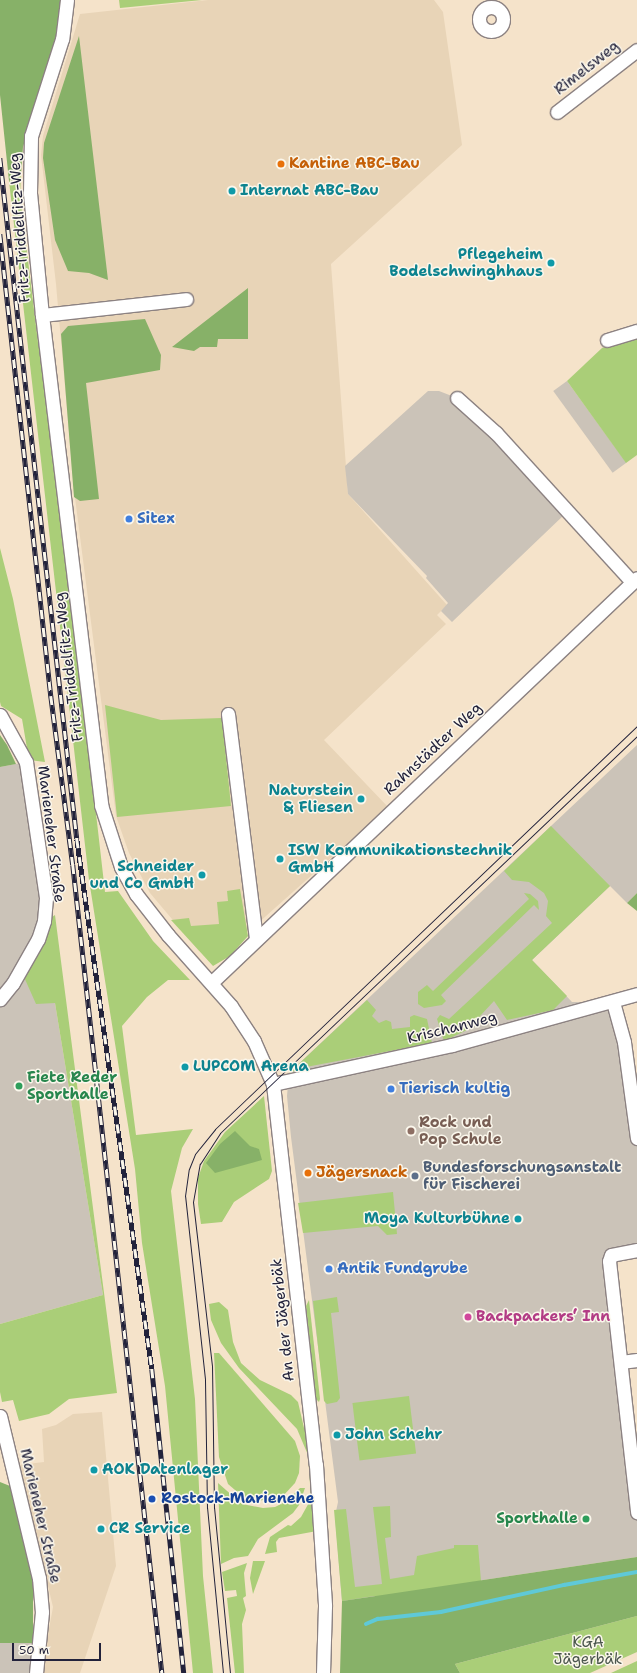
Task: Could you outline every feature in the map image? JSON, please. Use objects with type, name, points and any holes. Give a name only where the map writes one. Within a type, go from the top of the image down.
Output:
[{"type":"street","name":"Fritz-Triddelfitz-Weg","points":[[68,0],[62,39],[35,120],[29,152],[30,193],[42,315],[95,759],[102,805],[110,837],[121,867],[153,918],[212,982]]},
{"type":"street","name":"Rimelsweg","points":[[557,112],[637,50]]},
{"type":"street","name":"Fritz-Triddelfitz-Weg","points":[[42,315],[186,299]]},
{"type":"street","points":[[607,340],[637,331]]},
{"type":"street","name":"Rahnstädter Weg","points":[[212,982],[635,580],[496,433],[457,398]]},
{"type":"street","points":[[228,714],[256,939]]},
{"type":"street","name":"Marieneher Straße","points":[[0,715],[26,762],[46,898],[44,921],[38,939],[13,984],[0,999]]},
{"type":"street","name":"An der Jägerbäk","points":[[212,982],[244,1023],[273,1084],[316,1465],[325,1606],[323,1673]]},
{"type":"street","name":"Krischanweg","points":[[273,1084],[452,1045],[613,1002],[637,994]]},
{"type":"street","points":[[613,1002],[624,1042],[637,1138]]},
{"type":"street","points":[[637,1250],[611,1255],[609,1261],[635,1469],[637,1512]]},
{"type":"street","points":[[622,1362],[637,1360]]},
{"type":"street","name":"Marieneher Straße","points":[[0,1416],[39,1578],[42,1612],[36,1673]]},
{"type":"shaded area","points":[[208,0],[434,0],[443,12],[462,145],[331,264],[348,494],[447,605],[437,615],[446,624],[324,740],[388,807],[247,933],[199,951],[150,893],[129,853],[116,816],[74,490],[56,284],[41,155],[43,136],[80,14]]},
{"type":"shaded area","points":[[567,381],[626,463],[613,473],[553,391]]},
{"type":"shaded area","points":[[428,391],[439,391],[457,398],[565,514],[452,622],[441,611],[448,603],[426,578],[427,576],[348,494],[345,466]]},
{"type":"shaded area","points":[[637,745],[637,893],[627,903],[610,886],[532,960],[572,1002],[613,1002],[637,1138],[637,1250],[611,1255],[637,1512],[637,1557],[342,1601],[335,1516],[338,1502],[291,1137],[287,1096],[289,1073]]},
{"type":"shaded area","points":[[26,762],[46,898],[21,971],[55,1003],[103,1295],[0,1324],[0,767]]},
{"type":"shaded area","points":[[102,1412],[116,1566],[80,1673],[41,1673],[53,1607],[19,1465],[44,1462],[42,1429],[56,1425],[73,1414]]},
{"type":"shaded area","points":[[0,1643],[33,1643],[33,1673],[0,1673]]},
{"type":"green space","points":[[0,0],[62,0],[57,37],[23,147],[21,174],[9,181],[0,95]]},
{"type":"green space","points":[[119,0],[202,0],[120,8]]},
{"type":"green space","points":[[79,36],[108,280],[89,273],[68,271],[55,240],[43,158],[44,143]]},
{"type":"green space","points":[[21,174],[20,195],[38,342],[49,403],[105,892],[118,891],[153,941],[190,980],[168,980],[147,997],[122,1026],[136,1135],[193,1129],[182,1148],[171,1191],[195,1399],[203,1576],[213,1673],[193,1673],[165,1386],[142,1243],[135,1169],[89,880],[9,181]]},
{"type":"green space","points":[[248,288],[248,339],[218,339],[217,347],[200,347],[194,351],[172,347]]},
{"type":"green space","points":[[145,319],[161,355],[160,370],[86,383],[99,499],[80,501],[74,497],[61,334],[68,326]]},
{"type":"green space","points":[[637,338],[637,455],[626,463],[567,381],[602,348]]},
{"type":"green space","points":[[0,548],[13,599],[45,762],[29,760],[22,719],[1,706],[0,702]]},
{"type":"green space","points":[[105,705],[161,720],[222,718],[231,806],[117,817]]},
{"type":"green space","points":[[0,735],[7,745],[16,764],[0,767]]},
{"type":"green space","points":[[551,826],[610,886],[532,960],[567,996],[553,1010],[507,1020],[494,1001],[467,1030],[444,1041],[437,1019],[440,1015],[449,1019],[552,923],[546,916],[548,901],[544,893],[529,882],[512,880],[504,871]]},
{"type":"green space","points":[[240,889],[248,936],[230,956],[213,966],[171,920],[189,918],[191,926],[219,924],[217,902],[228,901],[227,891]]},
{"type":"green space","points":[[524,893],[530,894],[538,901],[539,910],[534,905],[441,995],[446,1001],[442,1005],[424,1008],[418,1004],[418,992],[427,985],[433,991],[529,899]]},
{"type":"green space","points":[[637,893],[637,911],[627,903]]},
{"type":"green space","points":[[55,915],[117,1393],[69,1399],[49,1414],[19,1421],[13,1400],[2,1402],[0,1392],[0,1324],[103,1295],[55,1003],[36,1004],[24,977],[38,951],[49,919]]},
{"type":"green space","points":[[367,1000],[376,1010],[372,1016],[379,1023],[386,1020],[391,1022],[392,1029],[410,1027],[410,1017],[414,1015],[427,1019],[432,1043],[306,1067],[289,1073]]},
{"type":"green space","points":[[264,1096],[272,1171],[269,1179],[234,1202],[222,1222],[201,1224],[198,1204],[198,1178],[204,1161],[225,1132]]},
{"type":"green space","points":[[235,1131],[250,1146],[259,1149],[262,1160],[215,1173],[206,1163],[220,1144]]},
{"type":"green space","points":[[393,1192],[397,1234],[387,1235],[378,1226],[303,1233],[298,1203]]},
{"type":"green space","points":[[337,1297],[339,1312],[331,1313],[340,1398],[337,1402],[327,1404],[324,1401],[313,1301]]},
{"type":"green space","points":[[309,1300],[320,1399],[319,1402],[316,1399],[306,1306]]},
{"type":"green space","points":[[219,1302],[228,1310],[233,1342],[241,1363],[260,1380],[291,1395],[298,1402],[304,1428],[307,1428],[317,1531],[279,1538],[276,1542],[277,1552],[265,1554],[270,1537],[288,1525],[291,1526],[301,1517],[311,1499],[308,1455],[297,1429],[239,1368],[221,1343],[211,1320],[209,1304]]},
{"type":"green space","points":[[214,1353],[219,1353],[295,1441],[300,1456],[299,1473],[295,1483],[283,1496],[258,1501],[242,1496],[228,1484],[219,1457]]},
{"type":"green space","points":[[409,1396],[416,1454],[359,1461],[352,1403]]},
{"type":"green space","points":[[0,1482],[10,1486],[28,1553],[33,1583],[33,1643],[0,1643]]},
{"type":"green space","points":[[218,1483],[242,1504],[263,1508],[275,1507],[287,1501],[300,1488],[305,1488],[299,1505],[293,1513],[258,1539],[248,1556],[234,1558],[221,1564]]},
{"type":"green space","points":[[390,1506],[391,1537],[385,1538],[390,1579],[414,1575],[417,1556],[454,1548],[454,1545],[478,1545],[481,1581],[475,1604],[374,1596],[342,1601],[334,1510],[346,1509],[355,1587],[382,1584],[373,1507]]},
{"type":"green space","points":[[637,1557],[637,1616],[455,1664],[460,1673],[340,1673],[342,1601]]},
{"type":"green space","points":[[253,1561],[265,1561],[253,1594],[250,1578]]},
{"type":"green space","points":[[247,1563],[244,1573],[246,1596],[243,1598],[246,1610],[242,1624],[244,1673],[235,1673],[227,1598],[237,1596],[236,1590],[225,1591],[222,1572]]},
{"type":"green space","name":"KGA Jägerbäk","points":[[637,1616],[637,1652],[590,1673],[460,1673],[455,1664]]},
{"type":"green space","points":[[637,1661],[637,1673],[611,1673]]},
{"type":"waterway","points":[[366,1624],[378,1619],[441,1612],[564,1585],[637,1572]]},
{"type":"tram line","points":[[223,1673],[207,1508],[205,1379],[185,1196],[189,1169],[195,1154],[215,1129],[637,726]]},
{"type":"tram line","points":[[230,1673],[214,1508],[212,1366],[193,1202],[200,1164],[220,1133],[637,736]]},
{"type":"railway","points":[[0,158],[77,839],[152,1369],[184,1673]]},
{"type":"railway","points":[[0,234],[51,696],[73,865],[162,1673]]},
{"type":"place","name":"Kantine ABC-Bau","points":[[281,164]]},
{"type":"place","name":"Internat ABC-Bau","points":[[232,191]]},
{"type":"place","name":"Pflegeheim Bodelschwinghhaus","points":[[551,263]]},
{"type":"place","name":"Sitex","points":[[129,519]]},
{"type":"place","name":"Naturstein & Fliesen","points":[[361,799]]},
{"type":"place","name":"ISW Kommunikationstechnik GmbH","points":[[280,859]]},
{"type":"place","name":"Schneider und Co GmbH","points":[[202,875]]},
{"type":"place","name":"LUPCOM Arena","points":[[185,1067]]},
{"type":"place","name":"Fiete Reder Sporthalle","points":[[19,1086]]},
{"type":"place","name":"Tierisch kultig","points":[[391,1089]]},
{"type":"place","name":"Rock und Pop Schule","points":[[411,1131]]},
{"type":"place","name":"Jägersnack","points":[[308,1173]]},
{"type":"place","name":"Bundesforschungsanstalt für Fischerei","points":[[415,1176]]},
{"type":"place","name":"Moya Kulturbühne","points":[[518,1219]]},
{"type":"place","name":"Antik Fundgrube","points":[[329,1269]]},
{"type":"place","name":"Backpackers‘ Inn","points":[[468,1317]]},
{"type":"place","name":"John Schehr","points":[[337,1435]]},
{"type":"place","name":"AOK Datenlager","points":[[94,1470]]},
{"type":"place","name":"Rostock-Marienehe","points":[[152,1499]]},
{"type":"place","name":"Sporthalle","points":[[586,1519]]},
{"type":"place","name":"CR Service","points":[[101,1529]]}]
